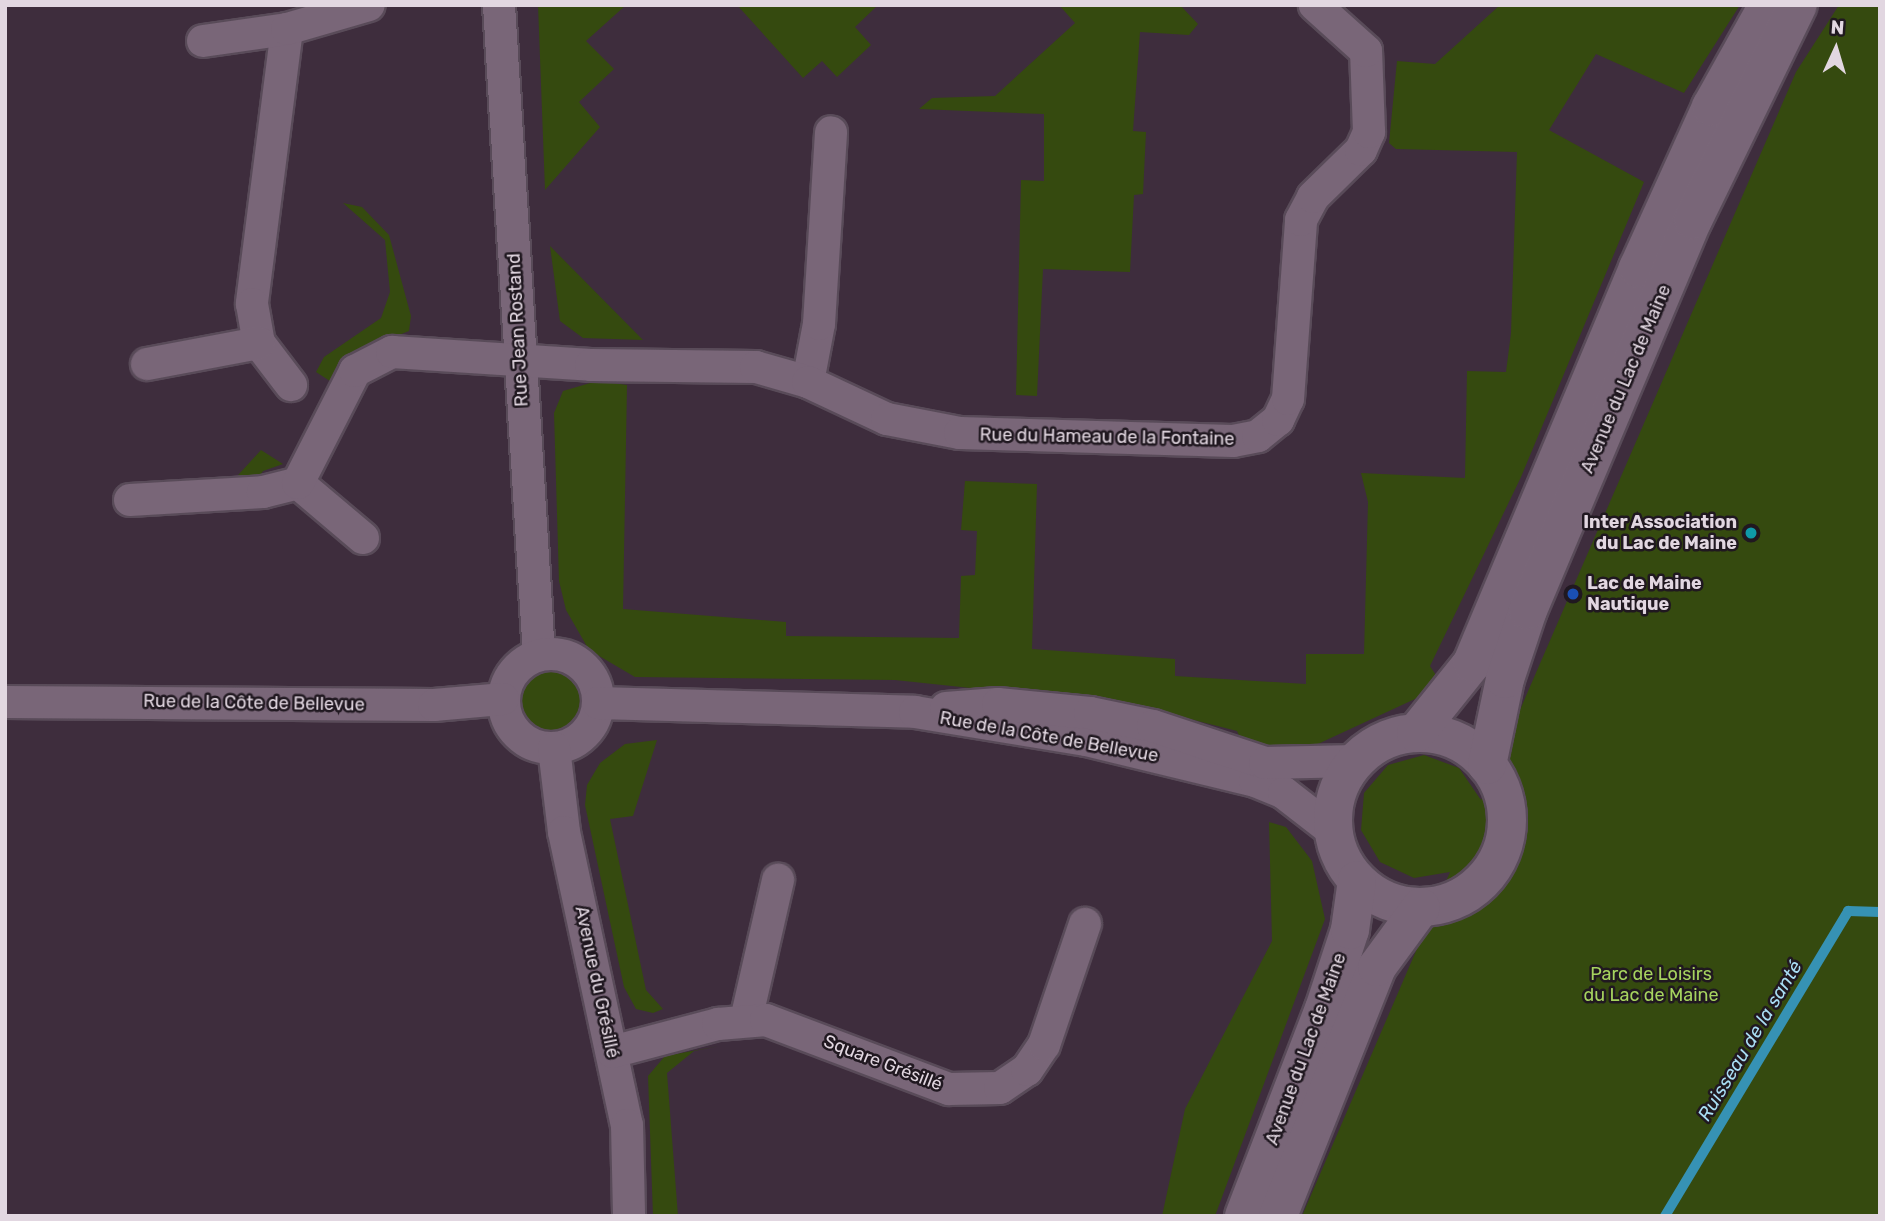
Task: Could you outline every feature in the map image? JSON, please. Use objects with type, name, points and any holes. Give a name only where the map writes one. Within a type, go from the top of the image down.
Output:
[{"type":"street","points":[[203,41],[287,29],[369,5]]},
{"type":"street","name":"Rue Jean Rostand","points":[[499,5],[539,655]]},
{"type":"street","name":"Rue du Hameau de la Fontaine","points":[[298,483],[333,410],[369,358],[453,351],[520,362],[756,367],[808,382],[887,419],[961,433],[1233,441],[1269,429],[1288,399],[1301,220],[1313,197],[1361,150],[1369,132],[1366,51],[1315,5]]},
{"type":"street","name":"Avenue du Lac de Maine","points":[[1416,733],[1472,663],[1638,268],[1711,107],[1768,5]]},
{"type":"street","name":"Avenue du Lac de Maine","points":[[1487,765],[1505,679],[1528,610],[1693,220],[1798,5]]},
{"type":"street","points":[[287,29],[252,274],[259,343],[291,385]]},
{"type":"street","points":[[808,382],[819,324],[831,132]]},
{"type":"street","points":[[147,364],[259,343]]},
{"type":"street","points":[[130,500],[263,492],[298,483],[363,538]]},
{"type":"street","points":[[539,655],[575,660],[593,678],[598,703],[589,729],[554,748],[518,735],[503,699],[513,671],[539,655]]},
{"type":"street","name":"Rue de la Côte de Bellevue","points":[[5,702],[434,705],[503,699]]},
{"type":"street","name":"Rue de la Côte de Bellevue","points":[[598,703],[915,712],[998,704],[1056,709],[1153,726],[1247,761],[1356,761]]},
{"type":"street","name":"Rue de la Côte de Bellevue","points":[[915,712],[1223,770],[1284,793],[1333,831]]},
{"type":"street","points":[[1416,733],[1455,740],[1487,765],[1507,811],[1498,858],[1466,894],[1421,907],[1391,902],[1357,880],[1333,831],[1337,793],[1356,761],[1389,738],[1416,733]]},
{"type":"street","name":"Avenue du Grésillé","points":[[554,748],[565,832],[627,1125],[629,1216]]},
{"type":"street","points":[[746,1020],[778,880]]},
{"type":"street","name":"Avenue du Lac de Maine","points":[[1244,1216],[1324,1009],[1350,930],[1357,880]]},
{"type":"street","name":"Avenue du Lac de Maine","points":[[1278,1216],[1377,967],[1421,907]]},
{"type":"street","name":"Square Grésillé","points":[[612,1052],[746,1020],[798,1030],[949,1089],[1000,1088],[1027,1070],[1044,1045],[1085,924]]},
{"type":"green space","points":[[538,5],[626,5],[586,41],[614,69],[579,102],[600,127],[545,190]]},
{"type":"green space","points":[[737,5],[878,5],[855,27],[871,45],[837,77],[822,61],[803,78]]},
{"type":"green space","points":[[1059,5],[1180,5],[1198,24],[1189,35],[1140,32],[1133,131],[1146,132],[1143,194],[1134,195],[1130,272],[1043,269],[1037,396],[1016,395],[1021,180],[1044,181],[1044,114],[919,109],[932,98],[995,96],[1075,23]]},
{"type":"green space","points":[[1500,5],[1740,5],[1684,93],[1596,54],[1549,130],[1644,182],[1521,477],[1430,666],[1443,686],[1307,749],[1245,749],[1237,731],[1139,706],[895,680],[635,677],[589,650],[566,610],[559,581],[554,413],[563,391],[597,381],[627,385],[623,609],[786,622],[786,636],[959,638],[961,576],[975,575],[977,531],[961,530],[965,481],[1037,484],[1032,649],[1175,659],[1175,676],[1306,684],[1306,654],[1364,654],[1368,502],[1361,473],[1465,478],[1467,371],[1506,372],[1511,333],[1517,152],[1396,149],[1389,143],[1397,61],[1435,64]]},
{"type":"green space","name":"Parc de Loisirs du Lac de Maine","points":[[1839,5],[1880,5],[1880,1216],[1302,1216],[1450,872],[1414,878],[1380,862],[1361,830],[1364,793],[1388,765],[1424,755],[1459,768],[1481,800],[1796,72]]},
{"type":"green space","points":[[343,203],[362,207],[389,235],[411,316],[409,331],[376,344],[333,383],[316,372],[324,357],[381,318],[390,292],[385,240]]},
{"type":"green space","points":[[550,246],[643,340],[583,338],[560,321]]},
{"type":"green space","points":[[261,450],[283,464],[263,471],[254,485],[228,486]]},
{"type":"green space","points":[[555,670],[568,673],[579,680],[586,691],[589,704],[586,717],[579,728],[568,735],[555,738],[542,735],[531,728],[524,717],[521,704],[524,691],[531,680],[542,673]]},
{"type":"green space","points":[[657,740],[633,816],[610,819],[646,990],[663,1009],[653,1013],[636,1009],[624,987],[585,805],[587,785],[600,763],[625,744]]},
{"type":"green space","points":[[1269,822],[1286,827],[1312,861],[1325,919],[1215,1216],[1162,1216],[1185,1109],[1272,941]]},
{"type":"green space","points":[[719,1046],[694,1051],[667,1073],[678,1216],[653,1216],[648,1076],[665,1056]]},
{"type":"waterway","name":"Ruisseau de la santé","points":[[1665,1216],[1848,911],[1880,912]]},
{"type":"place","name":"Inter Association du Lac de Maine","points":[[1751,533]]},
{"type":"place","name":"Lac de Maine Nautique","points":[[1573,594]]}]
